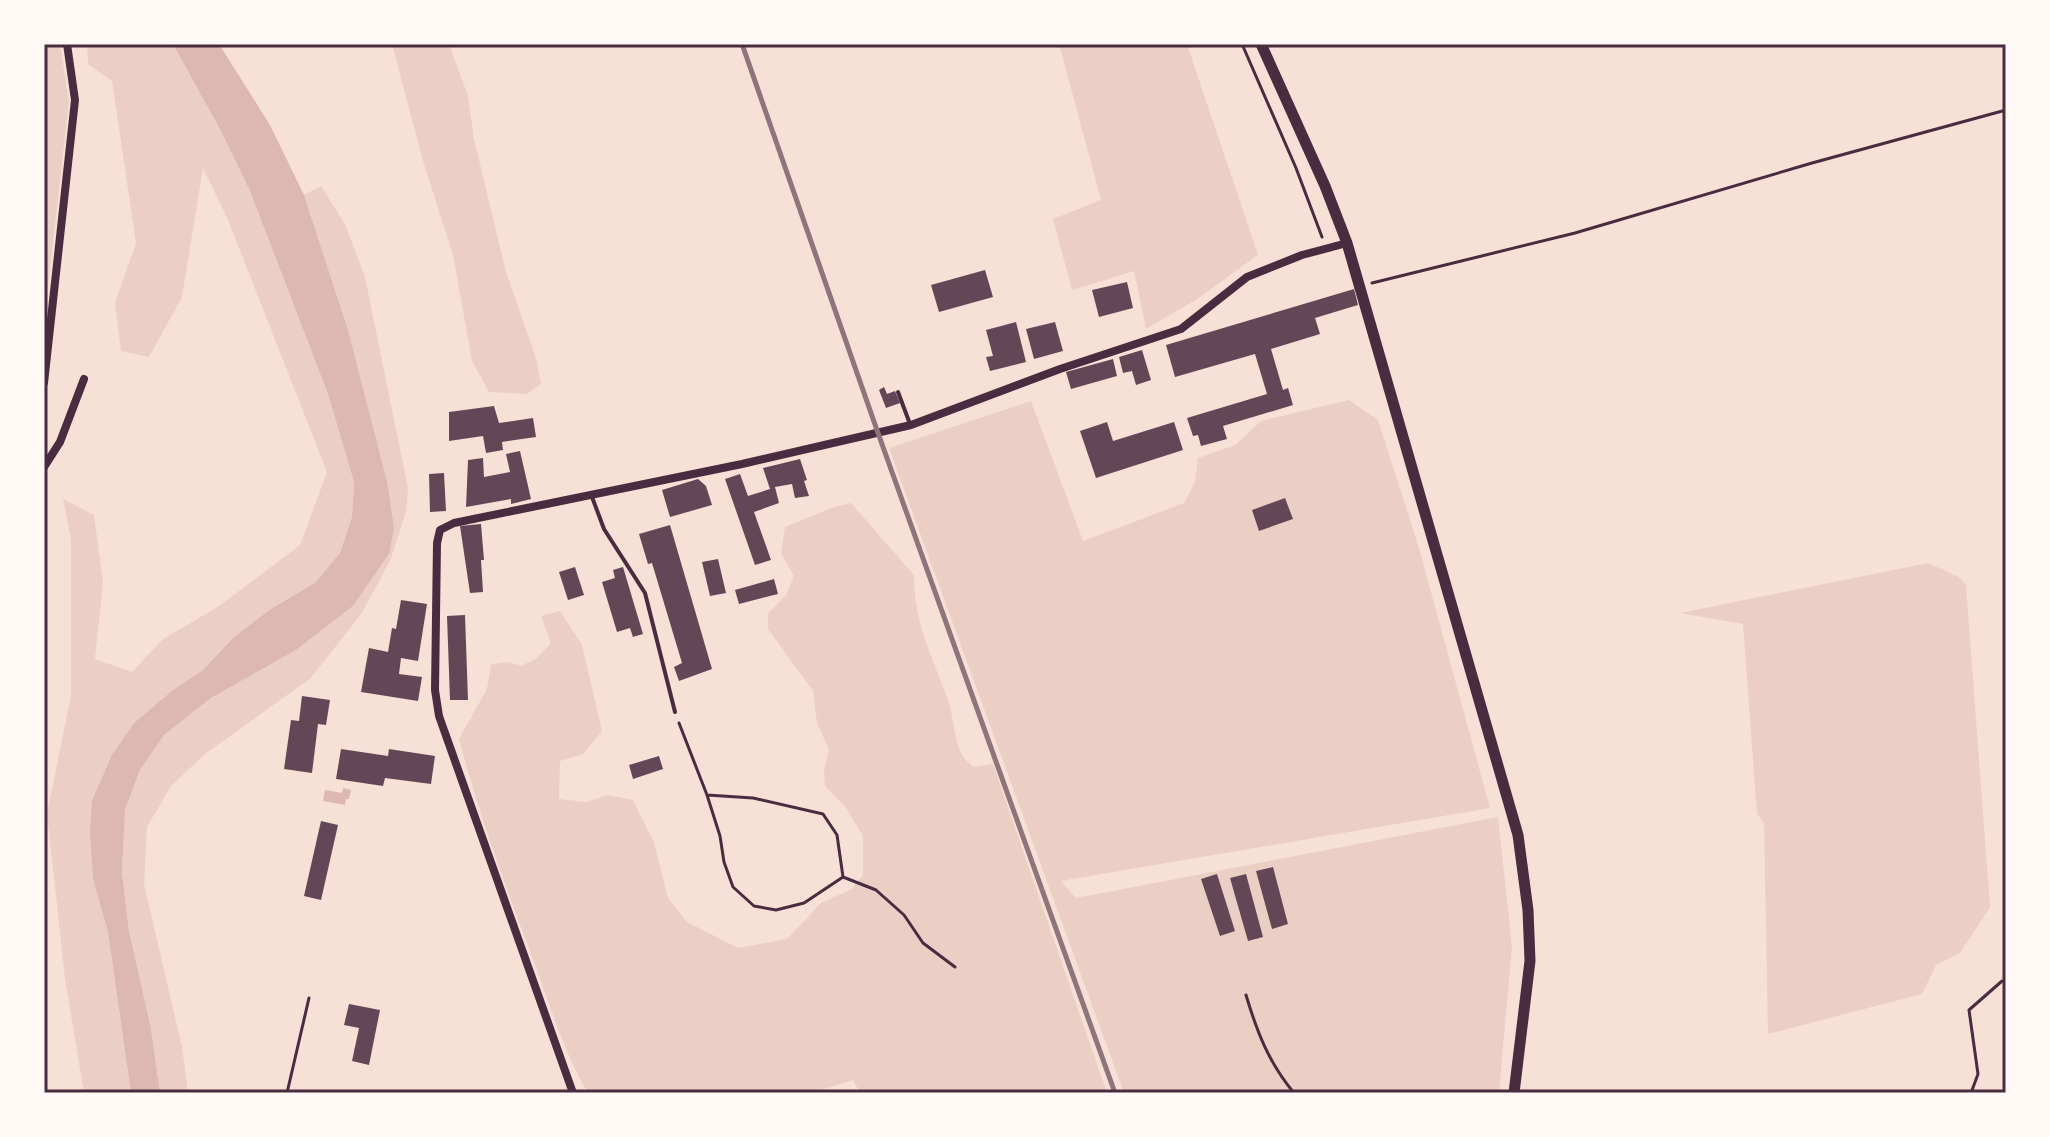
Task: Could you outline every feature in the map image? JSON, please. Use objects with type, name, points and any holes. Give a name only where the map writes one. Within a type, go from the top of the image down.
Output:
[{"type":"street","points":[[44,383],[75,100],[67,44]]},
{"type":"street","points":[[1261,44],[1325,186],[1347,243],[1518,835],[1528,910],[1530,961],[1514,1093]]},
{"type":"street","points":[[573,1093],[439,716],[435,690],[437,543],[440,530],[454,523],[911,425],[1060,369],[1181,329],[1247,277],[1347,243]]},
{"type":"street","points":[[44,467],[60,442],[84,379]]},
{"type":"lane","points":[[898,392],[911,425]]},
{"type":"lane","points":[[591,495],[604,529],[645,593],[675,712]]},
{"type":"path","points":[[1242,44],[1296,168],[1326,249]]},
{"type":"path","points":[[1360,286],[1575,233],[2006,110]]},
{"type":"path","points":[[675,712],[707,795],[733,887],[754,906],[776,910],[804,903],[843,877]]},
{"type":"path","points":[[707,795],[753,798],[823,814],[837,835],[843,877]]},
{"type":"path","points":[[843,877],[876,890],[904,915],[923,943],[955,967]]},
{"type":"path","points":[[1971,1093],[1978,1074],[1969,1010],[2002,981]]},
{"type":"path","points":[[1246,995],[1261,1044],[1280,1077],[1294,1093]]},
{"type":"path","points":[[287,1093],[309,998]]},
{"type":"shaded area","points":[[44,44],[60,44],[69,101],[44,322]]},
{"type":"shaded area","points":[[87,44],[173,44],[250,191],[328,394],[354,482],[352,517],[340,553],[315,583],[234,637],[203,670],[173,690],[134,723],[92,801],[93,879],[108,932],[131,1093],[84,1093],[65,979],[47,814],[71,695],[71,540],[63,499],[94,515],[103,582],[95,659],[132,672],[163,639],[219,606],[300,545],[327,472],[228,220],[203,168],[182,297],[149,357],[121,351],[115,303],[136,243],[112,81],[88,64]]},
{"type":"shaded area","points":[[173,44],[219,44],[270,125],[304,195],[348,330],[387,481],[394,528],[389,554],[353,606],[296,650],[211,698],[164,735],[140,770],[125,810],[122,872],[129,931],[151,1029],[160,1093],[131,1093],[108,932],[93,879],[92,801],[112,755],[134,723],[173,690],[203,670],[234,637],[271,609],[315,583],[340,553],[352,517],[354,482],[328,394],[250,191]]},
{"type":"shaded area","points":[[392,44],[449,44],[468,96],[474,139],[506,272],[536,358],[541,384],[527,394],[489,392],[472,361],[453,255],[423,161]]},
{"type":"shaded area","points":[[1059,44],[1187,44],[1258,255],[1197,299],[1146,329],[1134,271],[1072,290],[1053,219],[1101,200]]},
{"type":"shaded area","points":[[321,186],[345,224],[365,277],[408,488],[406,512],[390,561],[362,613],[311,678],[205,754],[171,786],[147,827],[144,884],[182,1047],[188,1093],[160,1093],[151,1029],[129,931],[122,872],[125,810],[140,770],[164,735],[211,698],[296,650],[353,606],[389,554],[387,481],[348,330],[304,195]]},
{"type":"shaded area","points":[[1349,400],[1378,420],[1419,548],[1490,808],[1061,881],[1076,898],[1498,817],[1512,946],[1499,1093],[1124,1093],[889,448],[1031,401],[1083,541],[1184,503],[1195,482],[1198,458],[1235,445],[1261,421]]},
{"type":"shaded area","points":[[851,503],[914,575],[917,609],[948,700],[958,745],[974,767],[993,764],[1107,1093],[860,1093],[853,1080],[811,1093],[588,1093],[565,1045],[513,907],[459,739],[487,689],[491,664],[508,662],[521,666],[537,658],[551,643],[541,616],[560,611],[582,645],[602,731],[583,754],[560,761],[559,799],[586,802],[608,795],[633,800],[654,842],[668,898],[687,922],[738,948],[787,939],[821,903],[852,889],[863,875],[863,836],[846,808],[825,786],[824,770],[829,750],[817,723],[813,691],[768,629],[768,613],[786,595],[794,576],[781,553],[785,527]]},
{"type":"shaded area","points":[[1928,563],[1959,577],[1966,585],[1990,907],[1960,953],[1936,965],[1922,994],[1768,1034],[1764,823],[1757,814],[1743,624],[1680,613]]},
{"type":"shaded area","points":[[343,788],[351,790],[345,805],[323,801],[325,790],[342,793]]},
{"type":"building","points":[[985,270],[993,297],[939,312],[931,285]]},
{"type":"building","points":[[1127,282],[1133,308],[1099,317],[1092,290]]},
{"type":"building","points":[[1354,289],[1358,305],[1315,318],[1320,334],[1271,349],[1283,390],[1288,388],[1293,405],[1223,426],[1227,439],[1201,446],[1198,435],[1193,436],[1187,418],[1267,394],[1255,354],[1175,377],[1166,345]]},
{"type":"building","points":[[1016,322],[1026,362],[990,371],[986,357],[993,356],[986,330]]},
{"type":"building","points":[[1055,322],[1063,351],[1034,359],[1026,329]]},
{"type":"building","points":[[1142,350],[1151,380],[1136,385],[1132,371],[1123,373],[1119,357]]},
{"type":"building","points":[[1113,359],[1117,376],[1071,389],[1066,372]]},
{"type":"building","points":[[884,387],[887,394],[895,391],[900,403],[886,408],[879,390]]},
{"type":"building","points":[[494,406],[499,423],[533,418],[536,437],[502,442],[503,450],[486,453],[483,436],[449,441],[449,412]]},
{"type":"building","points":[[1107,422],[1113,441],[1174,422],[1183,450],[1096,478],[1080,431]]},
{"type":"building","points":[[520,451],[531,499],[511,504],[511,499],[466,507],[468,460],[483,458],[484,477],[510,472],[506,454]]},
{"type":"building","points":[[800,459],[809,496],[795,498],[792,484],[775,487],[779,503],[754,512],[771,560],[755,565],[725,479],[740,474],[748,496],[770,489],[763,468]]},
{"type":"building","points":[[444,473],[446,511],[430,512],[429,474]]},
{"type":"building","points":[[698,479],[706,486],[712,505],[670,517],[662,490]]},
{"type":"building","points":[[1285,498],[1293,519],[1259,531],[1252,510]]},
{"type":"building","points":[[481,524],[483,592],[470,593],[460,526]]},
{"type":"building","points":[[670,525],[712,669],[679,681],[674,667],[682,663],[652,563],[648,564],[639,534]]},
{"type":"building","points":[[718,559],[726,593],[710,596],[702,562]]},
{"type":"building","points":[[575,567],[584,595],[568,600],[559,572]]},
{"type":"building","points":[[623,567],[643,634],[633,637],[630,628],[617,632],[602,582],[615,578],[613,570]]},
{"type":"building","points":[[774,579],[778,594],[739,604],[735,590]]},
{"type":"building","points":[[401,600],[427,604],[418,661],[401,658],[399,674],[422,677],[418,701],[361,692],[369,648],[388,652]]},
{"type":"building","points":[[465,615],[468,700],[450,700],[447,616]]},
{"type":"building","points":[[302,696],[330,700],[326,725],[318,724],[312,773],[284,769],[291,720],[299,721]]},
{"type":"building","points":[[341,749],[388,756],[389,749],[435,756],[431,784],[385,778],[383,786],[336,779]]},
{"type":"building","points":[[659,756],[663,769],[633,779],[629,765]]},
{"type":"building","points":[[321,821],[338,825],[321,900],[304,896]]},
{"type":"building","points":[[1273,867],[1288,924],[1272,929],[1256,871]]},
{"type":"building","points":[[1217,874],[1235,931],[1220,936],[1201,879]]},
{"type":"building","points":[[1246,874],[1263,937],[1248,941],[1230,878]]},
{"type":"building","points":[[349,1004],[380,1010],[369,1065],[352,1061],[359,1028],[344,1025]]},
{"type":"railway","points":[[742,44],[1115,1093]]}]
